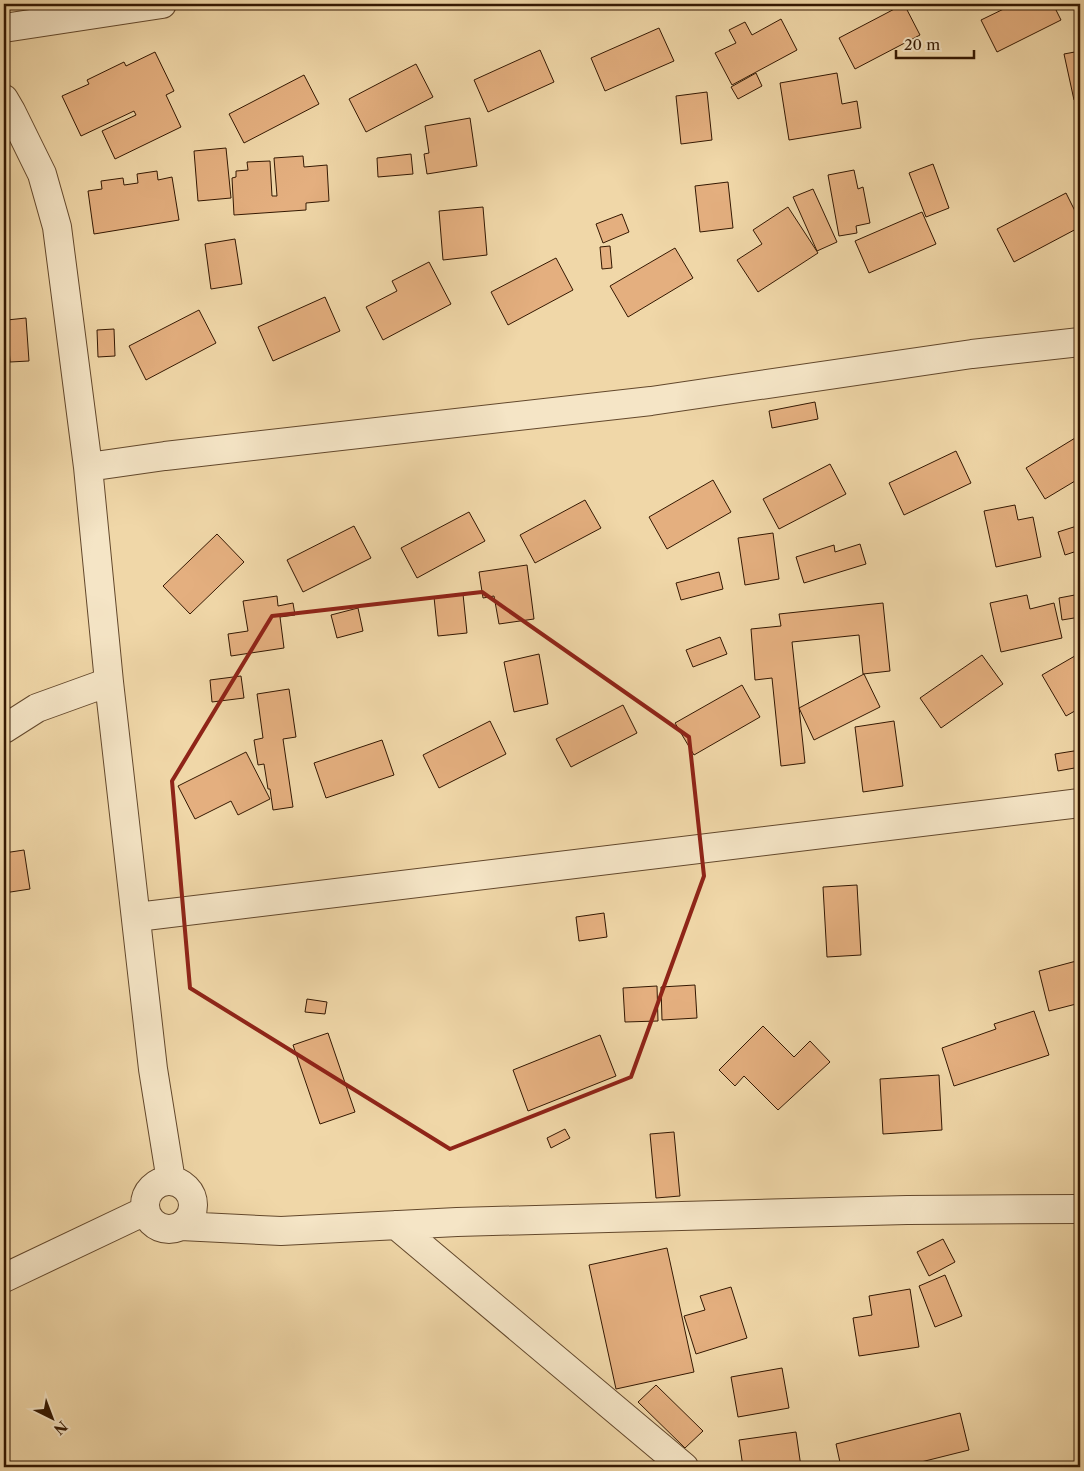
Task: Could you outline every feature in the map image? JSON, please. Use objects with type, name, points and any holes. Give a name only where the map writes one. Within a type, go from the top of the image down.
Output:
[{"type":"street","points":[[4,28],[162,4]]},
{"type":"street","points":[[4,99],[12,111],[42,174],[57,227],[88,467],[109,682],[153,1069],[170,1181]]},
{"type":"street","points":[[88,467],[165,456],[651,401],[972,354],[1080,342]]},
{"type":"street","points":[[4,729],[37,708],[109,682]]},
{"type":"street","points":[[137,916],[1080,803]]},
{"type":"street","points":[[181,1226],[190,1217],[193,1205],[190,1194],[182,1185],[170,1181],[160,1183],[150,1190],[146,1200],[145,1211],[149,1219],[156,1226],[173,1229],[181,1226],[280,1231],[396,1225],[907,1210],[1080,1209]]},
{"type":"street","points":[[4,1278],[145,1211]]},
{"type":"street","points":[[396,1225],[684,1467]]},
{"type":"highlighted area","points":[[482,592],[689,737],[704,876],[631,1077],[450,1149],[190,988],[172,781],[272,616]]},
{"type":"building","points":[[904,4],[920,35],[855,69],[839,38]]},
{"type":"building","points":[[1014,4],[1053,4],[1061,20],[997,52],[981,20]]},
{"type":"building","points":[[781,19],[797,50],[732,85],[715,53],[736,43],[729,30],[745,22],[752,35]]},
{"type":"building","points":[[659,28],[674,61],[605,91],[591,58]]},
{"type":"building","points":[[540,50],[554,82],[488,112],[474,80]]},
{"type":"building","points":[[1080,51],[1080,99],[1074,100],[1064,54]]},
{"type":"building","points":[[155,52],[174,91],[166,95],[181,127],[115,159],[102,131],[136,115],[134,111],[81,136],[62,96],[89,84],[87,80],[124,62],[126,66]]},
{"type":"building","points":[[416,64],[433,97],[366,132],[349,99]]},
{"type":"building","points":[[756,73],[762,86],[738,99],[731,87]]},
{"type":"building","points":[[837,73],[842,104],[857,101],[861,128],[789,140],[780,83]]},
{"type":"building","points":[[304,75],[319,104],[244,143],[229,114]]},
{"type":"building","points":[[707,92],[712,140],[681,144],[676,96]]},
{"type":"building","points":[[470,118],[477,166],[427,174],[424,154],[429,153],[425,126]]},
{"type":"building","points":[[226,148],[231,198],[198,201],[194,151]]},
{"type":"building","points":[[411,154],[413,174],[378,177],[377,158]]},
{"type":"building","points":[[303,156],[304,167],[327,165],[329,201],[306,203],[306,210],[234,215],[232,178],[236,177],[236,171],[248,170],[247,162],[270,161],[272,196],[277,196],[274,158]]},
{"type":"building","points":[[933,164],[949,208],[926,217],[909,173]]},
{"type":"building","points":[[854,170],[858,189],[863,187],[870,223],[856,226],[857,233],[839,236],[828,175]]},
{"type":"building","points":[[157,171],[158,180],[172,177],[179,220],[94,234],[88,191],[102,189],[101,181],[123,178],[124,185],[138,183],[137,174]]},
{"type":"building","points":[[728,182],[733,228],[700,232],[695,186]]},
{"type":"building","points":[[813,189],[837,242],[817,251],[793,197]]},
{"type":"building","points":[[1066,193],[1080,221],[1080,227],[1014,262],[997,229]]},
{"type":"building","points":[[483,207],[487,255],[443,260],[439,211]]},
{"type":"building","points":[[788,207],[818,253],[758,292],[737,260],[762,244],[753,230]]},
{"type":"building","points":[[922,212],[936,244],[869,273],[855,241]]},
{"type":"building","points":[[622,214],[629,232],[603,243],[596,224]]},
{"type":"building","points":[[235,239],[242,284],[211,289],[205,244]]},
{"type":"building","points":[[610,246],[612,268],[602,269],[600,247]]},
{"type":"building","points":[[675,248],[693,278],[628,317],[610,286]]},
{"type":"building","points":[[556,258],[573,290],[508,325],[491,292]]},
{"type":"building","points":[[429,262],[451,304],[383,340],[366,307],[397,291],[392,281]]},
{"type":"building","points":[[325,297],[340,331],[273,361],[258,327]]},
{"type":"building","points":[[199,310],[216,343],[146,380],[129,346]]},
{"type":"building","points":[[26,318],[29,361],[10,362],[7,320]]},
{"type":"building","points":[[114,329],[115,356],[98,357],[97,330]]},
{"type":"building","points":[[815,402],[818,419],[772,428],[769,411]]},
{"type":"building","points":[[1080,435],[1080,478],[1045,499],[1026,468]]},
{"type":"building","points":[[956,451],[971,483],[904,515],[889,483]]},
{"type":"building","points":[[830,464],[846,494],[779,529],[763,499]]},
{"type":"building","points":[[713,480],[731,512],[667,549],[649,517]]},
{"type":"building","points":[[585,500],[601,528],[535,563],[520,535]]},
{"type":"building","points":[[1015,505],[1018,520],[1033,517],[1041,557],[996,567],[984,511]]},
{"type":"building","points":[[469,512],[485,541],[417,578],[401,548]]},
{"type":"building","points":[[1080,525],[1080,550],[1065,555],[1058,532]]},
{"type":"building","points":[[354,526],[371,558],[303,592],[287,560]]},
{"type":"building","points":[[773,533],[779,579],[745,585],[738,538]]},
{"type":"building","points":[[217,534],[244,562],[190,614],[163,586]]},
{"type":"building","points":[[860,544],[866,564],[804,583],[796,557],[834,545],[835,552]]},
{"type":"building","points":[[527,565],[534,619],[499,624],[494,596],[483,598],[479,572]]},
{"type":"building","points":[[719,572],[723,589],[681,600],[676,583]]},
{"type":"building","points":[[463,594],[467,633],[438,636],[434,597]]},
{"type":"building","points":[[1080,594],[1080,617],[1062,620],[1059,598]]},
{"type":"building","points":[[1027,595],[1030,609],[1054,603],[1062,638],[1001,652],[990,603]]},
{"type":"building","points":[[277,596],[278,606],[293,603],[295,615],[280,617],[284,648],[231,656],[228,634],[248,631],[243,601]]},
{"type":"building","points":[[883,603],[890,671],[863,674],[859,635],[792,642],[805,763],[781,766],[772,678],[755,680],[751,629],[781,626],[779,614]]},
{"type":"building","points":[[358,608],[363,631],[337,638],[331,615]]},
{"type":"building","points":[[720,637],[727,654],[693,667],[686,650]]},
{"type":"building","points":[[1080,653],[1080,708],[1066,716],[1042,675]]},
{"type":"building","points":[[539,654],[548,704],[514,712],[504,662]]},
{"type":"building","points":[[982,655],[1003,684],[941,728],[920,698]]},
{"type":"building","points":[[864,674],[880,707],[814,740],[799,708]]},
{"type":"building","points":[[241,676],[244,698],[212,702],[210,680]]},
{"type":"building","points":[[742,685],[760,717],[694,755],[675,723]]},
{"type":"building","points":[[289,689],[296,737],[283,739],[293,807],[273,810],[264,764],[258,765],[254,740],[263,738],[257,694]]},
{"type":"building","points":[[623,705],[637,733],[571,767],[556,739]]},
{"type":"building","points":[[490,721],[506,754],[439,788],[423,755]]},
{"type":"building","points":[[894,721],[903,786],[863,792],[855,727]]},
{"type":"building","points":[[382,740],[394,775],[326,798],[314,763]]},
{"type":"building","points":[[1080,750],[1080,767],[1058,771],[1055,754]]},
{"type":"building","points":[[246,752],[270,799],[238,815],[231,801],[195,819],[178,786]]},
{"type":"building","points":[[24,850],[30,889],[4,893],[4,853]]},
{"type":"building","points":[[857,885],[861,955],[827,957],[823,887]]},
{"type":"building","points":[[604,913],[607,937],[579,941],[576,917]]},
{"type":"building","points":[[1080,960],[1080,1003],[1049,1011],[1039,971]]},
{"type":"building","points":[[695,985],[697,1018],[662,1020],[661,987]]},
{"type":"building","points":[[657,986],[658,1021],[625,1022],[623,988]]},
{"type":"building","points":[[307,999],[327,1002],[325,1014],[305,1012]]},
{"type":"building","points":[[1034,1011],[1049,1055],[954,1086],[942,1048],[996,1029],[994,1024]]},
{"type":"building","points":[[763,1026],[794,1057],[810,1041],[830,1062],[778,1110],[744,1076],[735,1086],[719,1070]]},
{"type":"building","points":[[328,1033],[355,1112],[320,1124],[293,1045]]},
{"type":"building","points":[[600,1035],[616,1076],[528,1111],[513,1070]]},
{"type":"building","points":[[939,1075],[942,1130],[883,1134],[880,1079]]},
{"type":"building","points":[[565,1129],[570,1138],[551,1148],[547,1138]]},
{"type":"building","points":[[674,1132],[680,1196],[656,1198],[650,1134]]},
{"type":"building","points":[[943,1239],[955,1262],[929,1276],[917,1252]]},
{"type":"building","points":[[667,1248],[694,1372],[616,1389],[589,1265]]},
{"type":"building","points":[[945,1275],[962,1316],[935,1327],[919,1286]]},
{"type":"building","points":[[731,1287],[747,1338],[696,1354],[684,1316],[705,1310],[700,1296]]},
{"type":"building","points":[[910,1289],[919,1347],[859,1356],[853,1318],[872,1315],[869,1296]]},
{"type":"building","points":[[782,1368],[789,1408],[738,1417],[731,1377]]},
{"type":"building","points":[[656,1385],[703,1431],[685,1448],[638,1402]]},
{"type":"building","points":[[960,1413],[969,1450],[901,1467],[841,1467],[836,1444]]},
{"type":"building","points":[[796,1432],[801,1467],[743,1467],[739,1440]]}]
